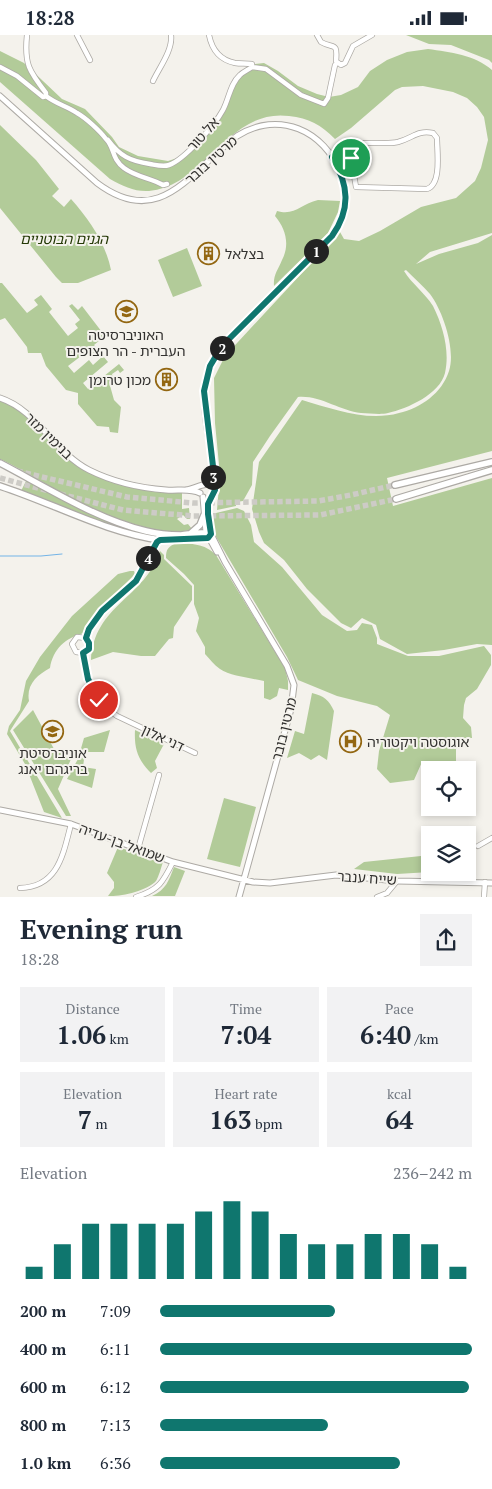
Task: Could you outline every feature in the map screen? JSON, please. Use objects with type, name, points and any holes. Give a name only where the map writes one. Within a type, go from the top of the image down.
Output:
[{"type":"main road","points":[[395,485],[492,461]]},
{"type":"main road","points":[[0,463],[112,520],[148,532],[208,535]]},
{"type":"main road","points":[[396,499],[492,470]]},
{"type":"main road","points":[[0,486],[114,529],[141,537],[160,540]]},
{"type":"main road","points":[[186,534],[198,527],[204,515]]},
{"type":"street","points":[[27,35],[26,59],[29,71],[46,93],[46,96]]},
{"type":"street","points":[[77,35],[90,60]]},
{"type":"street","points":[[153,81],[169,49],[172,40],[171,35]]},
{"type":"street","points":[[209,35],[211,45],[220,57],[234,63],[249,63],[252,64],[252,67],[266,69],[301,95],[324,104],[328,98],[337,63],[336,48],[334,45],[321,42],[317,35]]},
{"type":"street","points":[[337,63],[341,65],[345,63],[353,46],[372,35]]},
{"type":"street","name":"אל טור","points":[[0,67],[17,75],[43,97],[46,96],[77,113],[108,140],[118,152],[134,162],[159,165],[168,165],[188,151],[217,120],[233,85],[240,75],[252,67]]},
{"type":"street","name":"מרטין בובר","points":[[0,96],[97,183],[112,194],[128,199],[146,200],[177,190],[242,132],[259,127],[284,125],[304,130],[322,143],[339,171],[345,191],[345,210],[332,236],[229,339],[210,366],[206,382],[204,401],[215,493],[210,498],[208,535],[287,666],[294,685],[291,709],[239,897]]},
{"type":"street","points":[[332,157],[347,149],[363,143],[399,141],[419,132],[433,133],[436,138],[436,181],[434,185],[427,189],[356,187],[351,158],[347,149]]},
{"type":"street","points":[[108,140],[115,160],[132,173],[153,179],[163,185],[167,184]]},
{"type":"street","name":"בנימין מזר","points":[[0,398],[24,411],[64,453],[89,470],[126,484],[167,490],[186,490],[210,498]]},
{"type":"street","name":"מרטין בובר","points":[[212,459],[211,473],[204,484],[202,495],[204,515],[208,535],[213,547],[225,562]]},
{"type":"street","points":[[204,484],[213,485]]},
{"type":"street","name":"בנימין מזר","points":[[186,490],[204,484]]},
{"type":"street","points":[[86,638],[89,629],[102,611],[136,581],[155,543],[160,540],[195,539],[208,535]]},
{"type":"street","points":[[141,537],[150,543],[151,553]]},
{"type":"street","points":[[195,539],[213,547]]},
{"type":"street","points":[[77,637],[86,638],[90,646],[87,651],[83,653],[76,652],[72,644],[77,637]]},
{"type":"street","name":"דני אלון","points":[[83,653],[91,686],[99,700],[108,710],[195,753]]},
{"type":"street","points":[[138,849],[159,775]]},
{"type":"street","name":"שמואל בן-עדיה","points":[[0,810],[71,824],[173,861],[244,880]]},
{"type":"street","points":[[20,888],[40,885],[54,873],[66,844],[71,824]]},
{"type":"street","points":[[478,847],[492,838]]},
{"type":"street","points":[[136,897],[155,890],[160,885],[173,861]]},
{"type":"street","name":"שייח ענבר","points":[[244,880],[270,883],[336,875],[397,881],[492,883]]},
{"type":"street","points":[[377,897],[387,893],[397,881]]},
{"type":"street","points":[[484,897],[485,883]]},
{"type":"green space","points":[[406,35],[492,35],[492,63],[489,60],[451,45],[429,44]]},
{"type":"green space","points":[[428,49],[470,58],[492,70],[492,233],[430,252],[416,264],[439,254],[478,243],[492,235],[492,451],[387,478],[393,506],[492,478],[492,645],[477,644],[407,654],[380,639],[376,625],[362,618],[351,628],[341,623],[307,589],[284,560],[264,543],[252,509],[259,462],[302,400],[350,413],[375,416],[407,411],[423,403],[436,393],[449,371],[451,353],[444,320],[435,301],[406,270],[404,271],[433,306],[443,330],[447,356],[445,373],[437,388],[413,404],[382,414],[353,412],[314,398],[298,397],[253,462],[252,485],[243,501],[236,502],[236,506],[217,510],[220,475],[215,423],[214,378],[225,356],[340,232],[344,239],[359,241],[421,207],[456,198],[475,181],[481,168],[488,140],[484,117],[467,98],[453,92],[423,86],[402,87],[395,90],[351,128],[335,139],[320,126],[303,118],[289,116],[268,117],[249,124],[233,135],[186,176],[169,186],[149,191],[139,191],[110,179],[0,82],[0,51],[24,63],[62,99],[85,109],[119,147],[138,156],[168,161],[177,158],[190,148],[225,110],[238,79],[247,69],[255,64],[264,63],[298,86],[329,97],[341,95],[358,87],[370,71],[387,60],[407,52]]},
{"type":"green space","name":"הגנים הבוטניים","points":[[0,125],[36,160],[59,189],[52,196],[64,207],[71,199],[84,215],[101,241],[111,270],[78,283],[62,283],[0,208]]},
{"type":"green space","points":[[318,200],[340,201],[338,212],[328,233],[274,286],[275,276],[286,249],[286,237],[282,226],[275,216],[277,211],[293,211]]},
{"type":"green space","points":[[187,248],[202,286],[173,297],[158,260]]},
{"type":"green space","points":[[0,283],[27,313],[38,305],[34,300],[41,295],[52,309],[49,312],[68,336],[78,328],[75,324],[80,320],[69,306],[72,304],[78,310],[82,306],[105,336],[94,345],[98,350],[89,357],[85,353],[68,366],[74,373],[89,360],[93,365],[103,356],[108,362],[83,383],[88,389],[119,364],[124,370],[120,373],[118,370],[112,374],[113,378],[109,382],[114,400],[121,407],[118,433],[110,432],[109,427],[97,426],[78,404],[78,393],[66,390],[46,366],[41,353],[28,353],[27,347],[5,318],[0,320]]},
{"type":"green space","points":[[0,401],[15,407],[23,413],[69,460],[93,474],[182,493],[182,509],[189,508],[190,519],[183,515],[177,519],[184,525],[188,524],[192,529],[170,532],[146,529],[120,521],[68,496],[0,459]]},
{"type":"green space","points":[[27,479],[87,511],[158,535],[157,538],[105,523],[21,491]]},
{"type":"green space","points":[[237,508],[244,511],[251,525],[254,542],[282,567],[322,615],[347,631],[357,630],[362,623],[372,625],[377,638],[377,644],[408,656],[439,656],[484,646],[491,655],[491,665],[477,689],[466,698],[463,718],[471,727],[472,738],[463,738],[456,749],[456,761],[421,761],[414,780],[390,783],[377,769],[379,751],[390,715],[377,706],[337,696],[298,680],[287,657],[215,535],[212,520],[216,513]]},
{"type":"green space","points":[[176,543],[202,546],[216,555],[285,668],[288,690],[279,688],[277,696],[270,700],[264,698],[264,681],[224,671],[216,666],[205,654],[205,647],[196,631],[199,618],[194,604],[194,585],[166,558],[168,549]]},
{"type":"green space","points":[[160,551],[164,555],[164,559],[192,586],[192,600],[174,627],[173,638],[169,639],[155,656],[113,652],[91,660],[94,641],[101,626],[143,580],[153,567]]},
{"type":"green space","points":[[134,571],[135,574],[93,617],[84,633],[66,641],[57,650],[50,668],[41,674],[31,685],[29,701],[10,731],[62,818],[44,812],[25,764],[7,734],[9,726],[20,710],[26,681],[40,657],[72,616],[118,574]]},
{"type":"green space","points":[[312,693],[326,699],[334,711],[327,760],[319,755],[311,760],[299,753],[287,758],[295,731],[304,734]]},
{"type":"green space","points":[[33,710],[54,749],[71,759],[58,789],[71,816],[66,816],[13,730]]},
{"type":"green space","points":[[110,730],[104,752],[85,752],[83,767],[96,769],[92,788],[67,779],[78,759],[84,738]]},
{"type":"green space","points":[[135,730],[164,744],[155,761],[157,768],[151,773],[138,754],[135,743]]},
{"type":"green space","points":[[224,798],[256,807],[240,867],[207,859]]},
{"type":"green space","points":[[118,847],[163,862],[156,881],[152,885],[133,893],[108,896],[114,888],[114,882],[107,873]]},
{"type":"green space","points":[[421,856],[421,873],[397,874],[354,869],[364,862]]},
{"type":"green space","points":[[174,867],[185,871],[175,896],[152,896],[164,888]]},
{"type":"waterway","points":[[0,556],[62,554]]},
{"type":"tunnel","points":[[17,471],[127,497],[193,503],[318,501],[395,485]]},
{"type":"tunnel","points":[[0,478],[49,491]]},
{"type":"tunnel","points":[[60,494],[123,510],[193,516],[320,515],[396,499]]},
{"type":"place","name":"בצלאל","points":[[209,254]]},
{"type":"place","name":"האוניברסיטה העברית - הר הצופים","points":[[126,312]]},
{"type":"place","name":"מכון טרומן","points":[[167,380]]},
{"type":"place","name":"אוניברסיטת בריגהם יאנג","points":[[53,731]]},
{"type":"place","name":"אוגוסטה ויקטוריה","points":[[351,742]]},
{"type":"route","points":[[99,700],[88,679],[83,653],[90,646],[86,638],[92,624],[112,601],[136,581],[155,543],[160,540],[208,538],[211,534],[208,504],[210,498],[215,493],[215,487],[213,485],[214,472],[204,401],[204,391],[210,366],[229,339],[332,236],[342,219],[346,197],[337,164],[332,157],[347,149],[351,158]]}]
